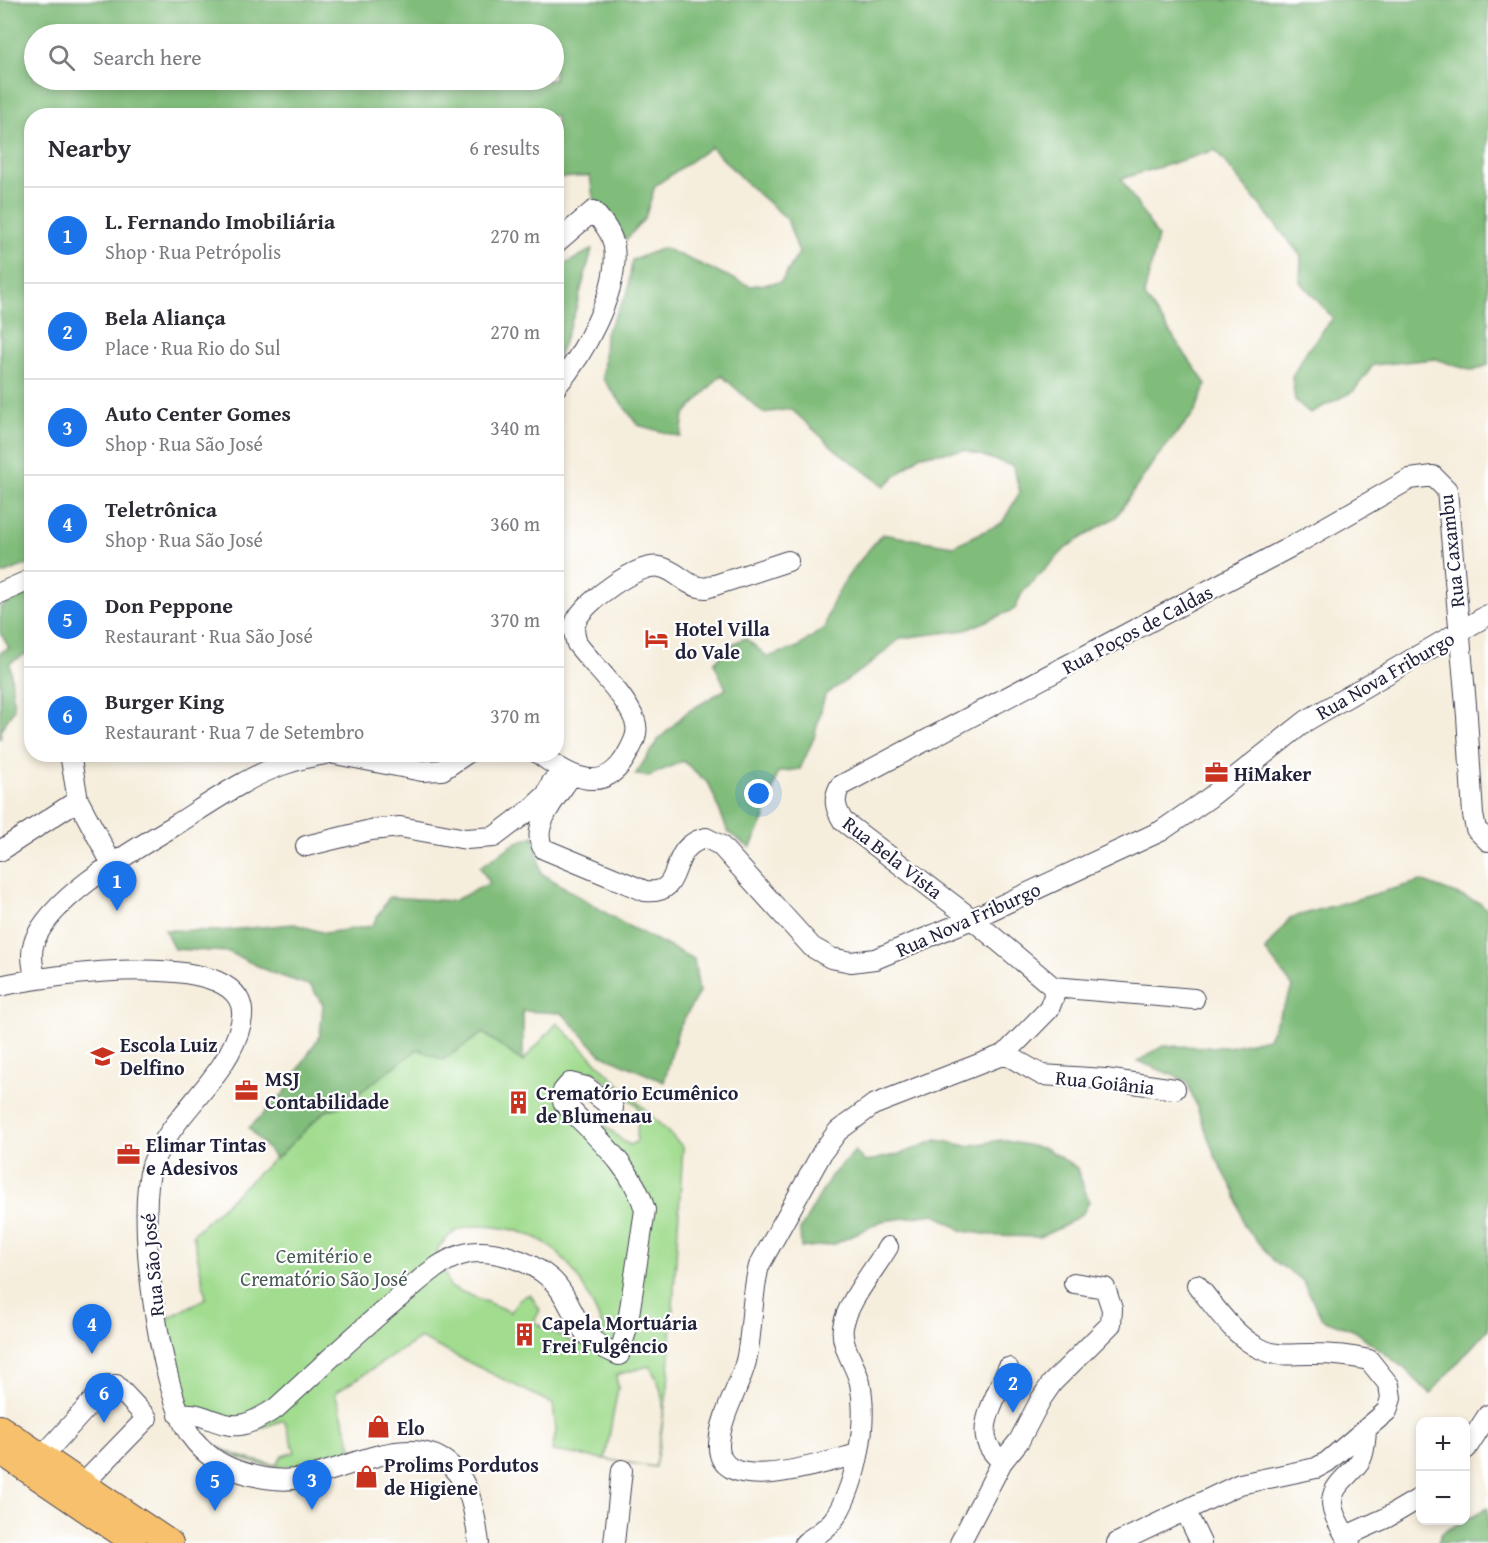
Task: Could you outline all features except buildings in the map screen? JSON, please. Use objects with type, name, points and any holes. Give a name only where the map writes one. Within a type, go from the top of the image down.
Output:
[{"type":"main road","points":[[0,1427],[171,1543]]},
{"type":"main road","points":[[0,1452],[129,1542]]},
{"type":"street","points":[[564,236],[593,211],[611,235],[615,261],[611,281],[591,333],[574,366],[564,378]]},
{"type":"street","name":"Rua Caxambu","points":[[1433,476],[1447,490],[1473,815],[1476,829],[1484,840],[1488,841]]},
{"type":"street","name":"Rua Poços de Caldas","points":[[840,786],[1296,544],[1410,479],[1433,476]]},
{"type":"street","points":[[550,762],[565,772],[593,780],[612,775],[623,764],[636,738],[636,723],[629,709],[577,644],[574,633],[576,621],[600,595],[637,571],[658,566],[672,572],[693,587],[706,588],[788,561]]},
{"type":"street","points":[[0,593],[24,582]]},
{"type":"street","name":"Rua Nova Friburgo","points":[[565,772],[539,833],[539,842],[544,849],[645,891],[658,892],[666,889],[671,882],[681,854],[687,847],[693,841],[706,838],[720,845],[812,947],[831,958],[850,962],[875,959],[972,919],[1161,831],[1209,798],[1306,721],[1488,615]]},
{"type":"street","points":[[71,762],[78,800],[112,864]]},
{"type":"street","points":[[35,978],[32,960],[34,941],[72,895],[112,864],[245,782],[295,762]]},
{"type":"street","points":[[376,762],[422,771],[442,770],[454,762]]},
{"type":"street","points":[[306,846],[371,830],[400,827],[466,839],[494,837],[531,809],[565,772]]},
{"type":"street","name":"Rua Bela Vista","points":[[840,786],[836,795],[835,809],[843,820],[972,919],[1053,987]]},
{"type":"street","points":[[0,851],[78,800]]},
{"type":"street","name":"Rua São José","points":[[0,986],[73,973],[143,970],[197,973],[218,979],[241,1005],[242,1021],[235,1040],[222,1064],[173,1127],[154,1160],[147,1184],[151,1275],[158,1334],[165,1375],[179,1415],[189,1434],[205,1454],[229,1467],[268,1478],[300,1479],[386,1454],[407,1451],[437,1456],[453,1468],[465,1487],[472,1503],[479,1543]]},
{"type":"street","points":[[858,1454],[770,1473],[746,1474],[731,1470],[722,1459],[719,1446],[722,1425],[746,1361],[754,1285],[759,1266],[823,1151],[838,1131],[851,1119],[873,1105],[1005,1054],[1049,1009],[1054,996],[1053,987],[1194,999]]},
{"type":"street","name":"Rua Goiânia","points":[[1005,1054],[1042,1075],[1105,1079],[1175,1089]]},
{"type":"street","points":[[179,1415],[194,1412],[225,1424],[239,1425],[256,1420],[275,1409],[380,1312],[431,1271],[459,1256],[472,1252],[516,1260],[551,1279],[562,1292],[586,1335],[595,1343],[619,1355],[627,1328],[645,1210],[641,1194],[608,1149],[563,1102],[563,1091],[570,1083],[586,1087],[614,1108]]},
{"type":"street","points":[[805,1543],[835,1517],[844,1501],[858,1454],[863,1400],[859,1380],[844,1343],[843,1328],[848,1313],[888,1247]]},
{"type":"street","points":[[960,1543],[1002,1462],[1019,1441],[1041,1398],[1052,1383],[1111,1323],[1112,1309],[1105,1288],[1074,1283]]},
{"type":"street","points":[[1117,1543],[1142,1537],[1185,1510],[1240,1484],[1316,1468],[1366,1431],[1387,1411],[1391,1398],[1389,1385],[1369,1360],[1342,1354],[1288,1356],[1265,1352],[1233,1328],[1197,1285]]},
{"type":"street","points":[[1002,1462],[991,1450],[986,1437],[988,1419],[1008,1368]]},
{"type":"street","points":[[42,1456],[107,1386],[116,1385],[147,1418],[83,1484]]},
{"type":"street","points":[[1470,1443],[1488,1415]]},
{"type":"street","points":[[1366,1431],[1364,1452],[1360,1461],[1336,1487],[1332,1497],[1333,1510],[1348,1540],[1416,1500]]},
{"type":"street","points":[[614,1543],[622,1470]]},
{"type":"street","points":[[1185,1510],[1201,1543]]},
{"type":"green space","points":[[0,0],[1488,0],[1488,365],[1473,371],[1435,359],[1373,365],[1354,391],[1310,413],[1295,400],[1292,377],[1306,352],[1333,318],[1300,281],[1301,256],[1215,150],[1121,179],[1158,237],[1144,295],[1206,384],[1195,412],[1156,458],[1116,517],[1068,546],[1022,593],[1015,609],[966,630],[901,638],[866,667],[825,695],[814,738],[800,769],[778,772],[764,820],[750,848],[728,832],[709,784],[683,761],[649,776],[635,775],[658,740],[687,712],[726,689],[714,663],[732,644],[745,638],[768,657],[798,647],[825,627],[833,601],[840,589],[855,566],[882,534],[953,546],[1002,523],[1020,492],[1013,466],[965,450],[921,455],[884,486],[836,450],[791,409],[763,413],[721,375],[684,415],[681,437],[638,425],[603,379],[605,334],[628,292],[632,260],[664,248],[750,286],[781,282],[799,253],[787,219],[748,185],[711,147],[655,186],[645,218],[626,240],[593,197],[590,176],[564,178],[564,108],[24,108],[24,566],[0,575]]},
{"type":"green space","points":[[592,249],[575,312],[564,341],[564,265]]},
{"type":"green space","points":[[24,595],[24,655],[10,663],[14,709],[2,728],[0,740],[0,653],[9,648],[0,632],[0,607]]},
{"type":"green space","points":[[535,836],[541,873],[622,923],[694,959],[699,992],[678,1030],[664,1082],[600,1054],[562,1013],[523,1011],[523,1062],[483,1033],[443,1060],[418,1049],[343,1105],[324,1112],[276,1159],[249,1128],[285,1092],[320,1035],[323,1005],[311,986],[272,973],[229,952],[174,949],[165,930],[218,931],[294,924],[325,933],[372,926],[389,897],[453,901],[490,883],[480,867],[517,842]]},
{"type":"green space","points":[[1421,881],[1480,903],[1488,910],[1488,1329],[1430,1394],[1405,1369],[1355,1331],[1322,1319],[1302,1280],[1274,1261],[1244,1226],[1235,1193],[1215,1156],[1187,1081],[1138,1061],[1163,1046],[1228,1047],[1268,1038],[1293,987],[1265,950],[1290,918]]},
{"type":"green space","name":"Cemitério e Crematório São José","points":[[557,1023],[683,1147],[668,1387],[663,1419],[661,1390],[649,1366],[616,1375],[618,1388],[605,1459],[655,1467],[552,1451],[556,1431],[553,1404],[420,1338],[335,1393],[354,1454],[322,1462],[290,1466],[265,1465],[228,1453],[206,1439],[191,1420],[180,1393],[165,1320],[206,1298],[193,1234],[324,1112],[343,1105],[418,1048],[443,1060],[483,1033],[523,1061]],"holes":[[[593,1070],[638,1106],[637,1141],[631,1145],[624,1142],[572,1095]],[[469,1227],[503,1228],[544,1242],[572,1269],[583,1286],[604,1330],[572,1342],[534,1322],[540,1310],[530,1294],[519,1299],[511,1312],[450,1287],[437,1250],[458,1230]],[[194,1419],[250,1432],[284,1420],[295,1452],[282,1456],[276,1465],[252,1460],[228,1452],[208,1439]]]},
{"type":"green space","points":[[937,1140],[968,1146],[1001,1140],[1047,1149],[1077,1168],[1089,1202],[1083,1213],[1064,1226],[1040,1237],[998,1236],[963,1231],[935,1214],[882,1221],[835,1244],[801,1248],[800,1230],[831,1176],[855,1151],[865,1162],[903,1153]]},
{"type":"green space","points":[[1488,1507],[1488,1543],[1438,1543],[1442,1533],[1456,1525],[1470,1525],[1470,1517]]},
{"type":"place","name":"Hotel Villa do Vale","points":[[657,639]]},
{"type":"place","name":"HiMaker","points":[[1216,773]]},
{"type":"place","name":"L. Fernando Imobiliária","points":[[117,911]]},
{"type":"place","name":"Escola Luiz Delfino","points":[[102,1056]]},
{"type":"place","name":"MSJ Contabilidade","points":[[247,1090]]},
{"type":"place","name":"Crematório Ecumênico de Blumenau","points":[[518,1103]]},
{"type":"place","name":"Elimar Tintas e Adesivos","points":[[128,1155]]},
{"type":"place","name":"Capela Mortuária Frei Fulgêncio","points":[[524,1334]]},
{"type":"place","name":"Teletrônica","points":[[92,1354]]},
{"type":"place","name":"Bela Aliança","points":[[1013,1413]]},
{"type":"place","name":"Burger King","points":[[104,1423]]},
{"type":"place","name":"Elo","points":[[379,1427]]},
{"type":"place","name":"Prolims Pordutos de Higiene","points":[[366,1476]]},
{"type":"place","name":"Auto Center Gomes","points":[[312,1510]]},
{"type":"place","name":"Don Peppone","points":[[215,1511]]}]
